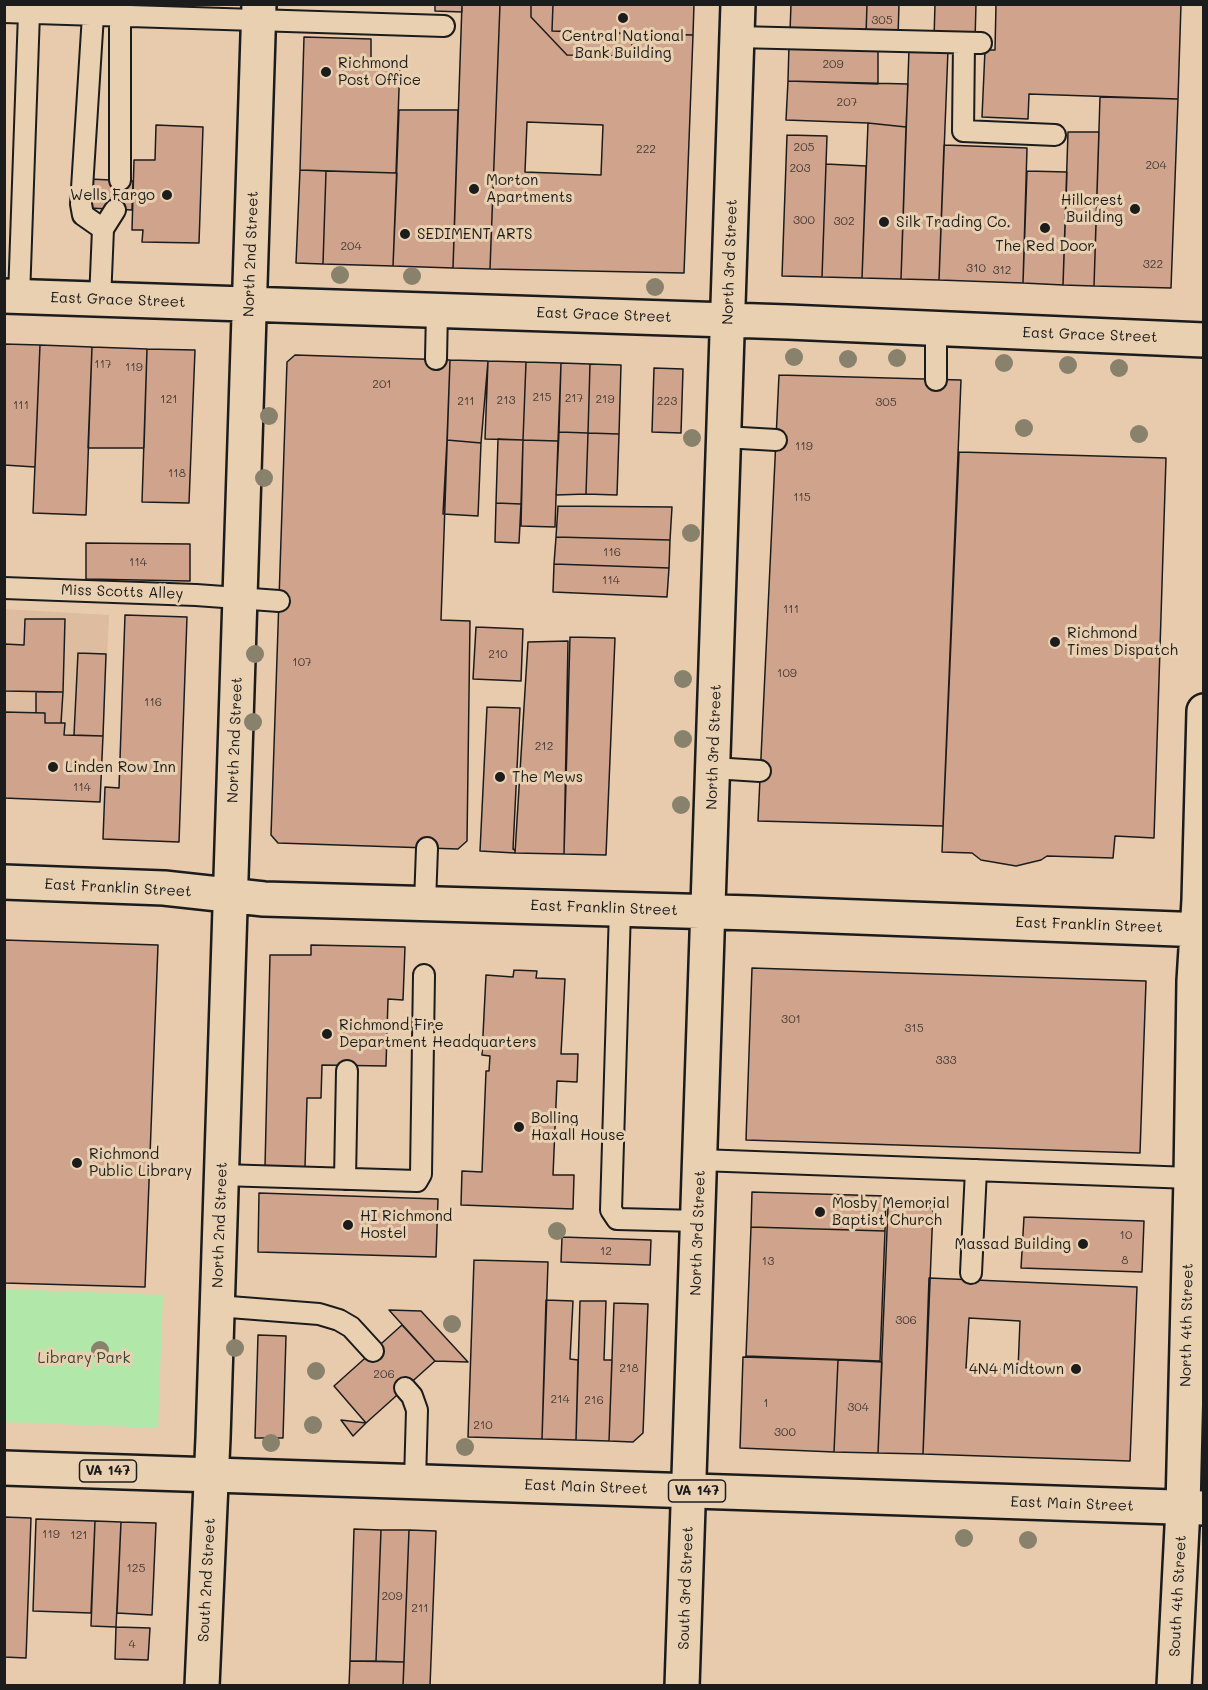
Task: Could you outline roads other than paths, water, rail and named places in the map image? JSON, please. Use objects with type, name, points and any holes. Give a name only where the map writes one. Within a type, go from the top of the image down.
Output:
[{"type":"street","name":"North 3rd Street","points":[[689,1490],[738,4]]},
{"type":"street","name":"North 2nd Street","points":[[212,1474],[258,12]]},
{"type":"street","name":"East Grace Street","points":[[12,297],[728,320],[1203,340]]},
{"type":"street","name":"North 4th Street","points":[[1193,1507],[1194,981],[1200,929],[1203,711]]},
{"type":"street","name":"East Franklin Street","points":[[4,882],[164,888],[264,898],[1200,929]]},
{"type":"street","name":"East Main Street","points":[[4,1468],[1193,1507]]},
{"type":"street","name":"South 2nd Street","points":[[202,1686],[212,1474]]},
{"type":"street","name":"South 3rd Street","points":[[682,1686],[689,1490]]},
{"type":"street","name":"South 4th Street","points":[[1174,1686],[1193,1507]]},
{"type":"lane","points":[[4,12],[120,16],[258,12],[444,26]]},
{"type":"lane","points":[[12,297],[29,13]]},
{"type":"lane","points":[[93,15],[81,204],[83,215],[104,229]]},
{"type":"lane","points":[[120,16],[120,180]]},
{"type":"lane","points":[[737,37],[973,43],[963,131],[1055,135]]},
{"type":"lane","points":[[100,300],[104,229],[115,210]]},
{"type":"lane","points":[[436,359],[437,310]]},
{"type":"lane","points":[[936,329],[936,380]]},
{"type":"lane","points":[[724,437],[776,440]]},
{"type":"lane","name":"Miss Scotts Alley","points":[[4,588],[279,601]]},
{"type":"lane","points":[[713,768],[760,771]]},
{"type":"lane","points":[[425,903],[427,848]]},
{"type":"lane","points":[[620,909],[611,1210],[617,1219],[699,1221]]},
{"type":"lane","points":[[221,1175],[417,1181],[421,1174],[424,975]]},
{"type":"lane","points":[[345,1179],[347,1071]]},
{"type":"lane","points":[[700,1160],[976,1170],[1195,1196]]},
{"type":"lane","points":[[971,1273],[976,1170]]},
{"type":"lane","points":[[217,1306],[319,1314],[339,1320],[351,1327],[373,1351]]},
{"type":"lane","points":[[405,1388],[412,1396],[417,1410],[415,1481]]},
{"type":"place","name":"Central National Bank Building","points":[[623,18]]},
{"type":"place","name":"Richmond Post Office","points":[[326,72]]},
{"type":"place","name":"Morton Apartments","points":[[474,189]]},
{"type":"place","name":"Wells Fargo","points":[[167,195]]},
{"type":"place","name":"Hillcrest Building","points":[[1135,209]]},
{"type":"place","name":"Silk Trading Co.","points":[[884,222]]},
{"type":"place","name":"The Red Door","points":[[1045,228]]},
{"type":"place","name":"SEDIMENT ARTS","points":[[405,234]]},
{"type":"place","name":"Richmond Times Dispatch","points":[[1055,642]]},
{"type":"place","name":"Linden Row Inn","points":[[53,767]]},
{"type":"place","name":"The Mews","points":[[500,777]]},
{"type":"place","name":"Richmond Fire Department Headquarters","points":[[327,1034]]},
{"type":"place","name":"Bolling Haxall House","points":[[519,1127]]},
{"type":"place","name":"Richmond Public Library","points":[[77,1163]]},
{"type":"place","name":"Mosby Memorial Baptist Church","points":[[820,1212]]},
{"type":"place","name":"HI Richmond Hostel","points":[[348,1225]]},
{"type":"place","name":"Massad Building","points":[[1083,1244]]},
{"type":"place","name":"4N4 Midtown","points":[[1076,1369]]},
{"type":"park label","name":"Library Park","points":[[84,1358]]}]
